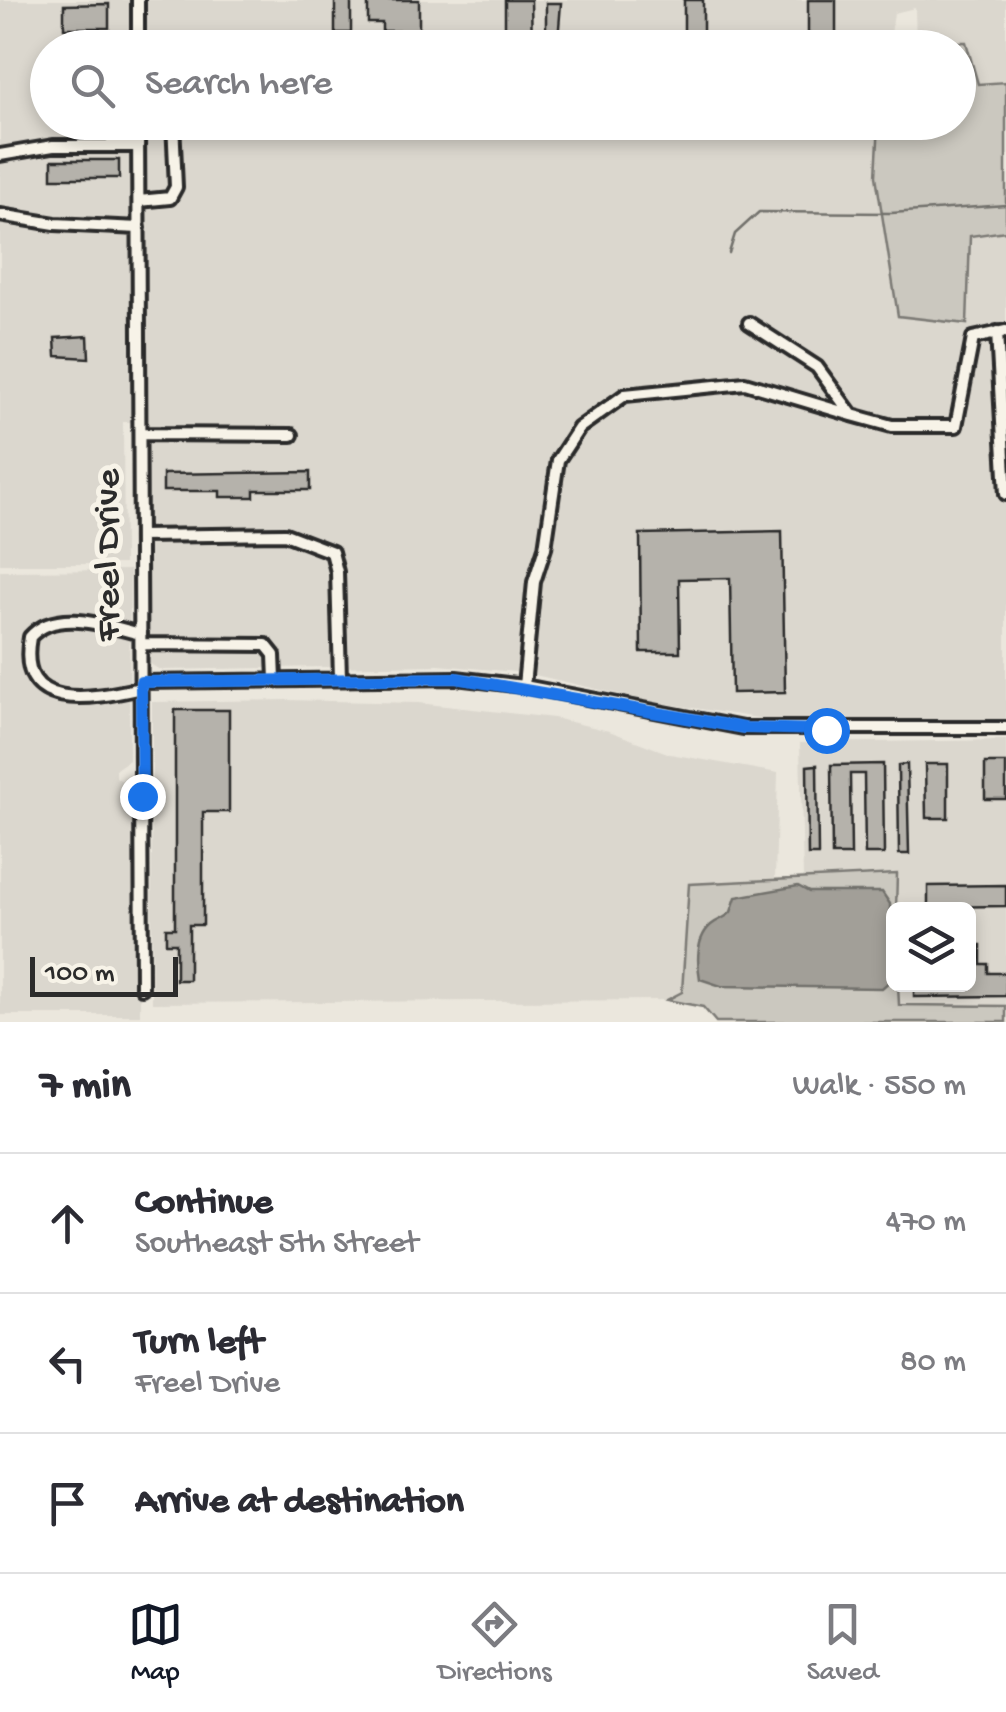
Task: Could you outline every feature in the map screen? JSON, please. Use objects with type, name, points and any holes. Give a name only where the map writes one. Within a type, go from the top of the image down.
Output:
[{"type":"street","points":[[138,0],[138,30]]},
{"type":"street","name":"Freel Drive","points":[[138,140],[142,988]]},
{"type":"street","points":[[139,200],[170,198],[176,186],[174,140]]},
{"type":"street","points":[[0,155],[53,146],[138,146]]},
{"type":"street","points":[[0,215],[55,224],[139,228]]},
{"type":"street","points":[[748,323],[817,367],[852,415]]},
{"type":"street","points":[[524,686],[534,582],[544,548],[558,460],[580,428],[625,395],[744,383],[892,426],[956,426],[974,338],[1001,332],[1006,494]]},
{"type":"street","points":[[140,434],[292,435]]},
{"type":"street","points":[[140,536],[285,534],[332,552],[340,678]]},
{"type":"street","points":[[274,680],[274,655],[266,645],[141,639],[94,623],[51,622],[30,638],[26,658],[28,674],[38,685],[80,698],[141,685],[456,678],[524,686],[744,728],[1006,728]]},
{"type":"shaded area","points":[[0,0],[1006,0],[1006,82],[978,84],[976,30],[916,30],[915,8],[894,13],[892,30],[30,30],[30,140],[878,140],[876,176],[898,316],[970,236],[1006,231],[1006,720],[776,721],[649,701],[526,673],[439,665],[160,670],[147,662],[145,422],[123,422],[124,564],[0,564]]},
{"type":"shaded area","points":[[976,77],[978,84],[1006,82],[1006,231],[970,236],[967,324],[898,316],[876,176],[878,140],[976,140]]},
{"type":"shaded area","points":[[130,570],[129,760],[116,769],[116,777],[141,795],[140,1015],[0,1015],[0,571]]},
{"type":"shaded area","points":[[152,702],[418,703],[554,718],[609,731],[670,754],[778,773],[775,879],[689,884],[682,992],[667,1000],[152,1003]]},
{"type":"shaded area","points":[[1006,740],[1006,1006],[898,1005],[898,992],[976,992],[976,902],[898,902],[897,875],[803,878],[800,743]]},
{"type":"shaded area","points":[[897,874],[896,902],[886,902],[886,992],[898,992],[899,1005],[1006,1006],[1006,1022],[716,1022],[703,1007],[667,1000],[682,992],[689,884]]},
{"type":"shaded area","points":[[798,886],[809,892],[882,892],[889,902],[886,984],[882,988],[721,986],[700,979],[700,943],[711,925],[731,912],[736,897]]},
{"type":"building","points":[[335,0],[351,0],[351,30],[335,30]]},
{"type":"building","points":[[368,0],[419,0],[419,30],[382,30],[382,23],[368,23]]},
{"type":"building","points":[[505,0],[531,0],[532,30],[505,30]]},
{"type":"building","points":[[684,0],[703,0],[703,30],[684,30]]},
{"type":"building","points":[[808,0],[836,0],[836,30],[808,30]]},
{"type":"building","points":[[546,3],[561,3],[559,30],[546,30]]},
{"type":"building","points":[[109,4],[109,28],[64,28],[64,5]]},
{"type":"building","points":[[52,160],[119,160],[119,178],[52,178]]},
{"type":"building","points":[[88,336],[89,358],[56,356],[55,338]]},
{"type":"building","points":[[310,472],[310,490],[254,490],[254,497],[220,497],[220,491],[163,491],[163,474]]},
{"type":"building","points":[[782,531],[785,692],[732,693],[730,578],[679,579],[680,652],[641,652],[640,534]]},
{"type":"building","points":[[175,710],[229,710],[229,812],[203,812],[203,925],[189,925],[189,980],[176,980],[176,943],[166,943],[166,928],[175,928]]},
{"type":"building","points":[[985,763],[1006,763],[1006,799],[985,799]]},
{"type":"building","points":[[883,764],[884,854],[865,854],[864,774],[850,774],[851,855],[832,855],[831,765]]},
{"type":"building","points":[[907,764],[909,854],[899,854],[898,765]]},
{"type":"building","points":[[925,764],[948,764],[948,818],[926,818]]},
{"type":"building","points":[[817,765],[818,855],[808,855],[807,766]]},
{"type":"building","points":[[1006,885],[1006,906],[928,902],[928,886]]},
{"type":"building","points":[[976,945],[981,945],[981,964],[988,964],[988,973],[1006,973],[1006,996],[914,997],[914,992],[976,992]]},
{"type":"waterway","points":[[729,253],[735,234],[759,212],[891,213],[1006,205]]},
{"type":"route","points":[[142,796],[141,682],[456,678],[524,686],[744,728],[826,730]]}]
